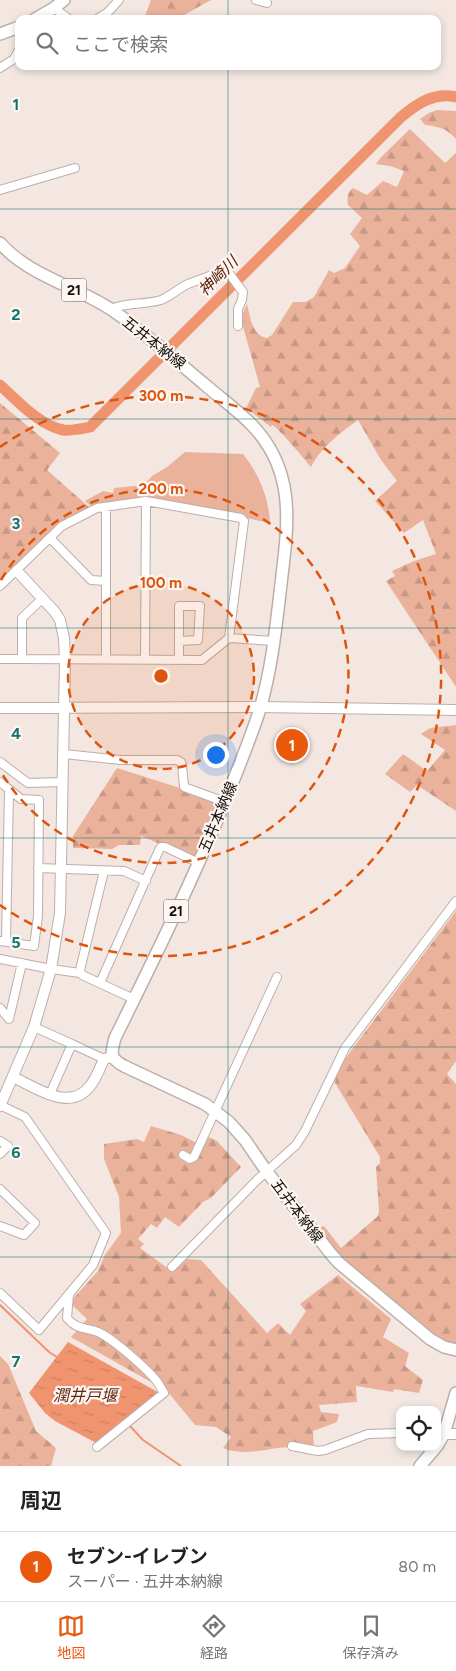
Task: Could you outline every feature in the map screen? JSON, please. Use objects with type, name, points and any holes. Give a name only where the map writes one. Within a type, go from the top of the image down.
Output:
[{"type":"main road","points":[[42,15],[64,0]]},
{"type":"main road","points":[[0,34],[15,28]]},
{"type":"main road","name":"五井本納線","points":[[0,243],[25,264],[111,309],[171,355],[251,424],[268,444],[279,466],[287,498],[287,536],[274,642],[260,707],[225,802],[199,863],[115,1038],[108,1058],[192,1097],[216,1111],[237,1130],[267,1172],[339,1263],[430,1339],[444,1347],[456,1350]]},
{"type":"main road","points":[[441,1431],[456,1393]]},
{"type":"main road","points":[[420,1466],[433,1451]]},
{"type":"street","points":[[103,15],[119,0]]},
{"type":"street","points":[[256,0],[267,3]]},
{"type":"street","points":[[54,8],[64,15]]},
{"type":"street","points":[[0,68],[15,57]]},
{"type":"street","points":[[0,190],[75,168]]},
{"type":"street","points":[[111,309],[118,306],[144,304],[162,299],[186,285],[220,272],[224,268],[243,292],[238,309],[238,326]]},
{"type":"street","points":[[145,659],[146,500]]},
{"type":"street","points":[[0,586],[62,526],[97,508],[146,500],[240,518],[244,521],[229,638],[202,660],[0,659]]},
{"type":"street","points":[[106,507],[106,659]]},
{"type":"street","points":[[50,538],[91,580],[106,580]]},
{"type":"street","points":[[0,1293],[39,1330],[93,1265],[106,1233],[25,1116],[0,1106],[34,1027],[51,969],[60,913],[62,869],[64,638],[60,620],[55,612],[17,571]]},
{"type":"street","points":[[22,659],[22,618],[43,598]]},
{"type":"street","points":[[179,641],[198,640],[200,606],[180,606],[179,641],[179,659]]},
{"type":"street","points":[[229,638],[274,642]]},
{"type":"street","points":[[0,708],[260,707],[456,710]]},
{"type":"street","points":[[64,754],[121,760],[177,760],[182,765],[182,784],[184,787],[225,802]]},
{"type":"street","points":[[0,762],[28,783],[63,782]]},
{"type":"street","points":[[0,782],[21,799],[39,800],[38,916],[34,946],[3,941],[9,790]]},
{"type":"street","points":[[100,983],[161,847],[165,847],[199,863]]},
{"type":"street","points":[[38,868],[124,871],[146,881]]},
{"type":"street","points":[[80,972],[104,871]]},
{"type":"street","points":[[172,1267],[296,1145],[305,1131],[345,1048],[456,901]]},
{"type":"street","points":[[0,959],[51,969],[80,972],[82,975],[134,999]]},
{"type":"street","points":[[0,1008],[9,1019],[22,964]]},
{"type":"street","points":[[183,1155],[190,1159],[194,1157],[277,977]]},
{"type":"street","points":[[13,1077],[60,1098],[70,1099],[83,1094],[108,1058],[34,1027]]},
{"type":"street","points":[[50,1094],[72,1044]]},
{"type":"street","points":[[0,1141],[8,1146],[0,1154]]},
{"type":"street","points":[[0,1226],[24,1235],[35,1223],[1,1192]]},
{"type":"street","points":[[70,1293],[67,1318],[73,1325],[98,1332],[110,1338],[151,1375],[164,1393],[97,1447]]},
{"type":"street","points":[[292,1446],[318,1451],[368,1434],[396,1433]]},
{"type":"street","points":[[441,1434],[456,1434]]},
{"type":"green space","points":[[151,0],[211,0],[184,15],[145,15]]},
{"type":"green space","points":[[437,110],[456,111],[456,139],[449,132],[435,126],[425,125],[420,119]]},
{"type":"green space","points":[[410,129],[445,163],[456,153],[456,687],[386,581],[395,576],[392,571],[436,554],[423,520],[404,533],[375,501],[397,481],[381,460],[358,420],[338,435],[320,453],[311,467],[275,427],[272,425],[271,427],[246,408],[256,388],[260,387],[242,323],[243,313],[247,304],[255,330],[258,334],[267,338],[272,335],[293,302],[306,302],[314,297],[329,270],[334,273],[345,268],[360,246],[350,234],[362,218],[348,205],[349,194],[353,188],[367,195],[383,181],[397,187],[404,171],[376,164]]},
{"type":"green space","points":[[0,403],[60,453],[47,470],[90,508],[0,581]]},
{"type":"green space","points":[[185,452],[243,454],[254,470],[262,487],[268,504],[270,523],[168,502],[95,510],[85,501],[103,491],[113,493],[114,488],[144,485],[152,476],[167,467]]},
{"type":"green space","points":[[456,725],[456,811],[417,785],[410,792],[385,774],[403,754],[427,771],[445,750],[421,734],[430,728]]},
{"type":"green space","points":[[117,768],[221,801],[195,859],[141,836],[140,845],[119,845],[112,849],[73,848],[73,836]]},
{"type":"green space","points":[[456,911],[456,1061],[447,1074],[456,1084],[456,1343],[453,1345],[436,1338],[358,1272],[316,1228],[324,1226],[341,1248],[378,1216],[376,1167],[380,1163],[380,1157],[335,1083],[335,1078],[347,1056]]},
{"type":"green space","points":[[151,1126],[181,1135],[203,1146],[209,1137],[217,1141],[241,1167],[179,1227],[165,1217],[157,1228],[151,1224],[138,1239],[144,1244],[140,1248],[173,1272],[187,1259],[201,1260],[267,1333],[278,1323],[290,1335],[306,1311],[300,1304],[338,1275],[391,1319],[383,1337],[409,1353],[405,1366],[423,1380],[419,1393],[394,1389],[393,1392],[356,1386],[357,1402],[319,1405],[321,1412],[339,1414],[337,1422],[313,1431],[314,1450],[285,1447],[250,1452],[232,1451],[223,1448],[231,1437],[216,1427],[195,1425],[167,1391],[71,1337],[87,1319],[70,1302],[98,1271],[105,1255],[121,1233],[119,1197],[104,1159],[104,1144],[137,1139],[144,1142]]},
{"type":"green space","points":[[0,1356],[8,1364],[36,1431],[56,1448],[51,1466],[0,1466]]},
{"type":"water","name":"潤井戸堰","points":[[68,1342],[163,1395],[164,1398],[102,1446],[55,1421],[45,1413],[29,1393]]},
{"type":"waterway","name":"神崎川","points":[[0,385],[29,412],[54,427],[63,430],[90,427],[401,117],[414,107],[433,97],[456,97]]},
{"type":"waterway","points":[[0,1305],[49,1352],[57,1357]]},
{"type":"waterway","points":[[129,1425],[143,1440],[181,1466]]},
{"type":"place","name":"セブン-イレブン","points":[[292,745]]}]
